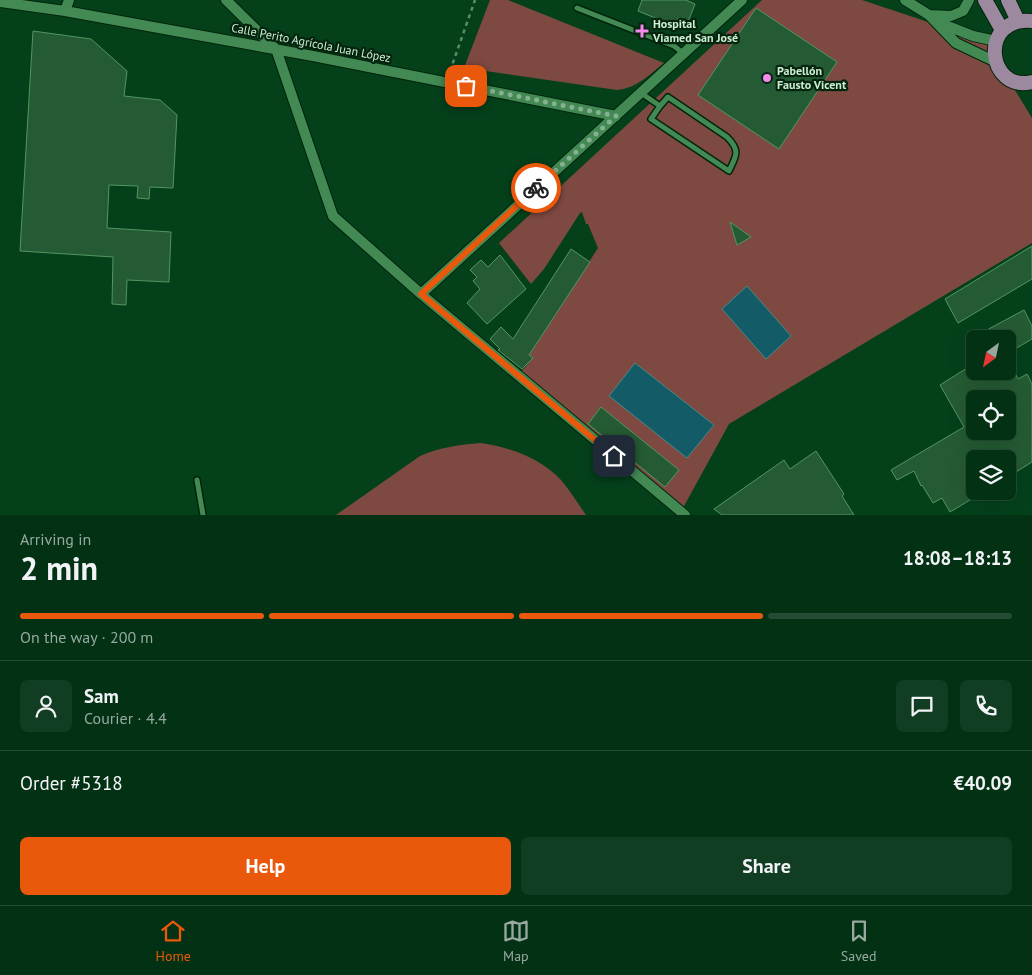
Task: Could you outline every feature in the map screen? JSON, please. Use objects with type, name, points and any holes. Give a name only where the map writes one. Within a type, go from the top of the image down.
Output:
[{"type":"main road","points":[[985,0],[999,36],[994,51],[996,62],[1009,79],[1030,85]]},
{"type":"main road","points":[[999,36],[1025,21],[1008,0]]},
{"type":"street","points":[[65,11],[69,0]]},
{"type":"street","points":[[226,0],[276,49],[333,216],[421,294],[685,515]]},
{"type":"street","points":[[421,294],[742,0]]},
{"type":"street","points":[[905,0],[917,3],[956,44],[996,62]]},
{"type":"street","points":[[929,15],[951,16],[963,11],[969,0]]},
{"type":"street","name":"Calle Perito Agrícola Juan López","points":[[0,2],[65,11],[276,49],[616,116]]},
{"type":"street","points":[[938,23],[973,36],[999,36]]},
{"type":"lane","points":[[577,8],[674,46],[684,54]]},
{"type":"lane","points":[[641,93],[660,106]]},
{"type":"lane","points":[[668,97],[727,137],[735,145],[737,155],[729,171],[651,119],[660,106],[668,97]]},
{"type":"lane","points":[[198,480],[203,515]]},
{"type":"path","points":[[447,82],[474,0]]},
{"type":"shaded area","points":[[490,0],[508,0],[664,63],[637,84],[617,90],[464,68]]},
{"type":"shaded area","points":[[762,0],[862,0],[985,41],[1032,118],[1032,243],[729,424],[683,508],[520,373],[532,359],[529,355],[598,248],[582,212],[544,269],[531,284],[499,243]]},
{"type":"shaded area","points":[[481,443],[514,451],[543,465],[561,480],[586,515],[336,515],[420,456],[442,448]]},
{"type":"water","points":[[747,286],[791,336],[766,359],[722,309]]},
{"type":"water","points":[[635,363],[714,425],[687,458],[609,396]]},
{"type":"building","points":[[642,0],[686,0],[695,4],[688,22],[678,18],[675,26],[638,11]]},
{"type":"building","name":"Pabellón Fausto Vicent","points":[[756,8],[837,62],[779,149],[698,95]]},
{"type":"building","points":[[33,31],[91,39],[127,71],[124,96],[160,100],[177,115],[173,188],[150,187],[149,199],[137,198],[138,186],[109,185],[107,228],[171,232],[169,282],[127,280],[126,305],[112,304],[113,257],[20,251]]},
{"type":"building","points":[[730,222],[751,237],[737,245]]},
{"type":"building","points":[[1032,246],[1032,279],[958,323],[945,299]]},
{"type":"building","points":[[571,249],[590,262],[529,355],[533,358],[522,369],[498,350],[500,349],[490,339],[501,327],[513,339]]},
{"type":"building","points":[[500,255],[526,289],[487,324],[467,303],[480,289],[473,281],[477,277],[470,270],[481,260],[488,267]]},
{"type":"building","points":[[1024,310],[1032,326],[1032,339],[1016,348],[1016,330],[987,330]]},
{"type":"building","points":[[966,369],[966,380],[1016,380],[1016,375],[1018,379],[1027,374],[1032,384],[1032,462],[1016,472],[1016,450],[966,450],[966,500],[970,500],[950,512],[942,498],[933,503],[921,486],[914,471],[897,480],[891,470],[964,427],[940,385]]},
{"type":"building","points":[[601,407],[679,470],[665,487],[588,424]]},
{"type":"building","points":[[816,451],[844,494],[842,496],[854,515],[722,515],[714,509],[784,460],[790,469]]},
{"type":"way so far","points":[[466,86],[616,116],[536,188]]},
{"type":"place","name":"Hospital Viamed San José","points":[[642,31]]},
{"type":"place","name":"Pabellón Fausto Vicent","points":[[767,78]]},
{"type":"route","points":[[536,188],[421,294],[614,456]]}]
